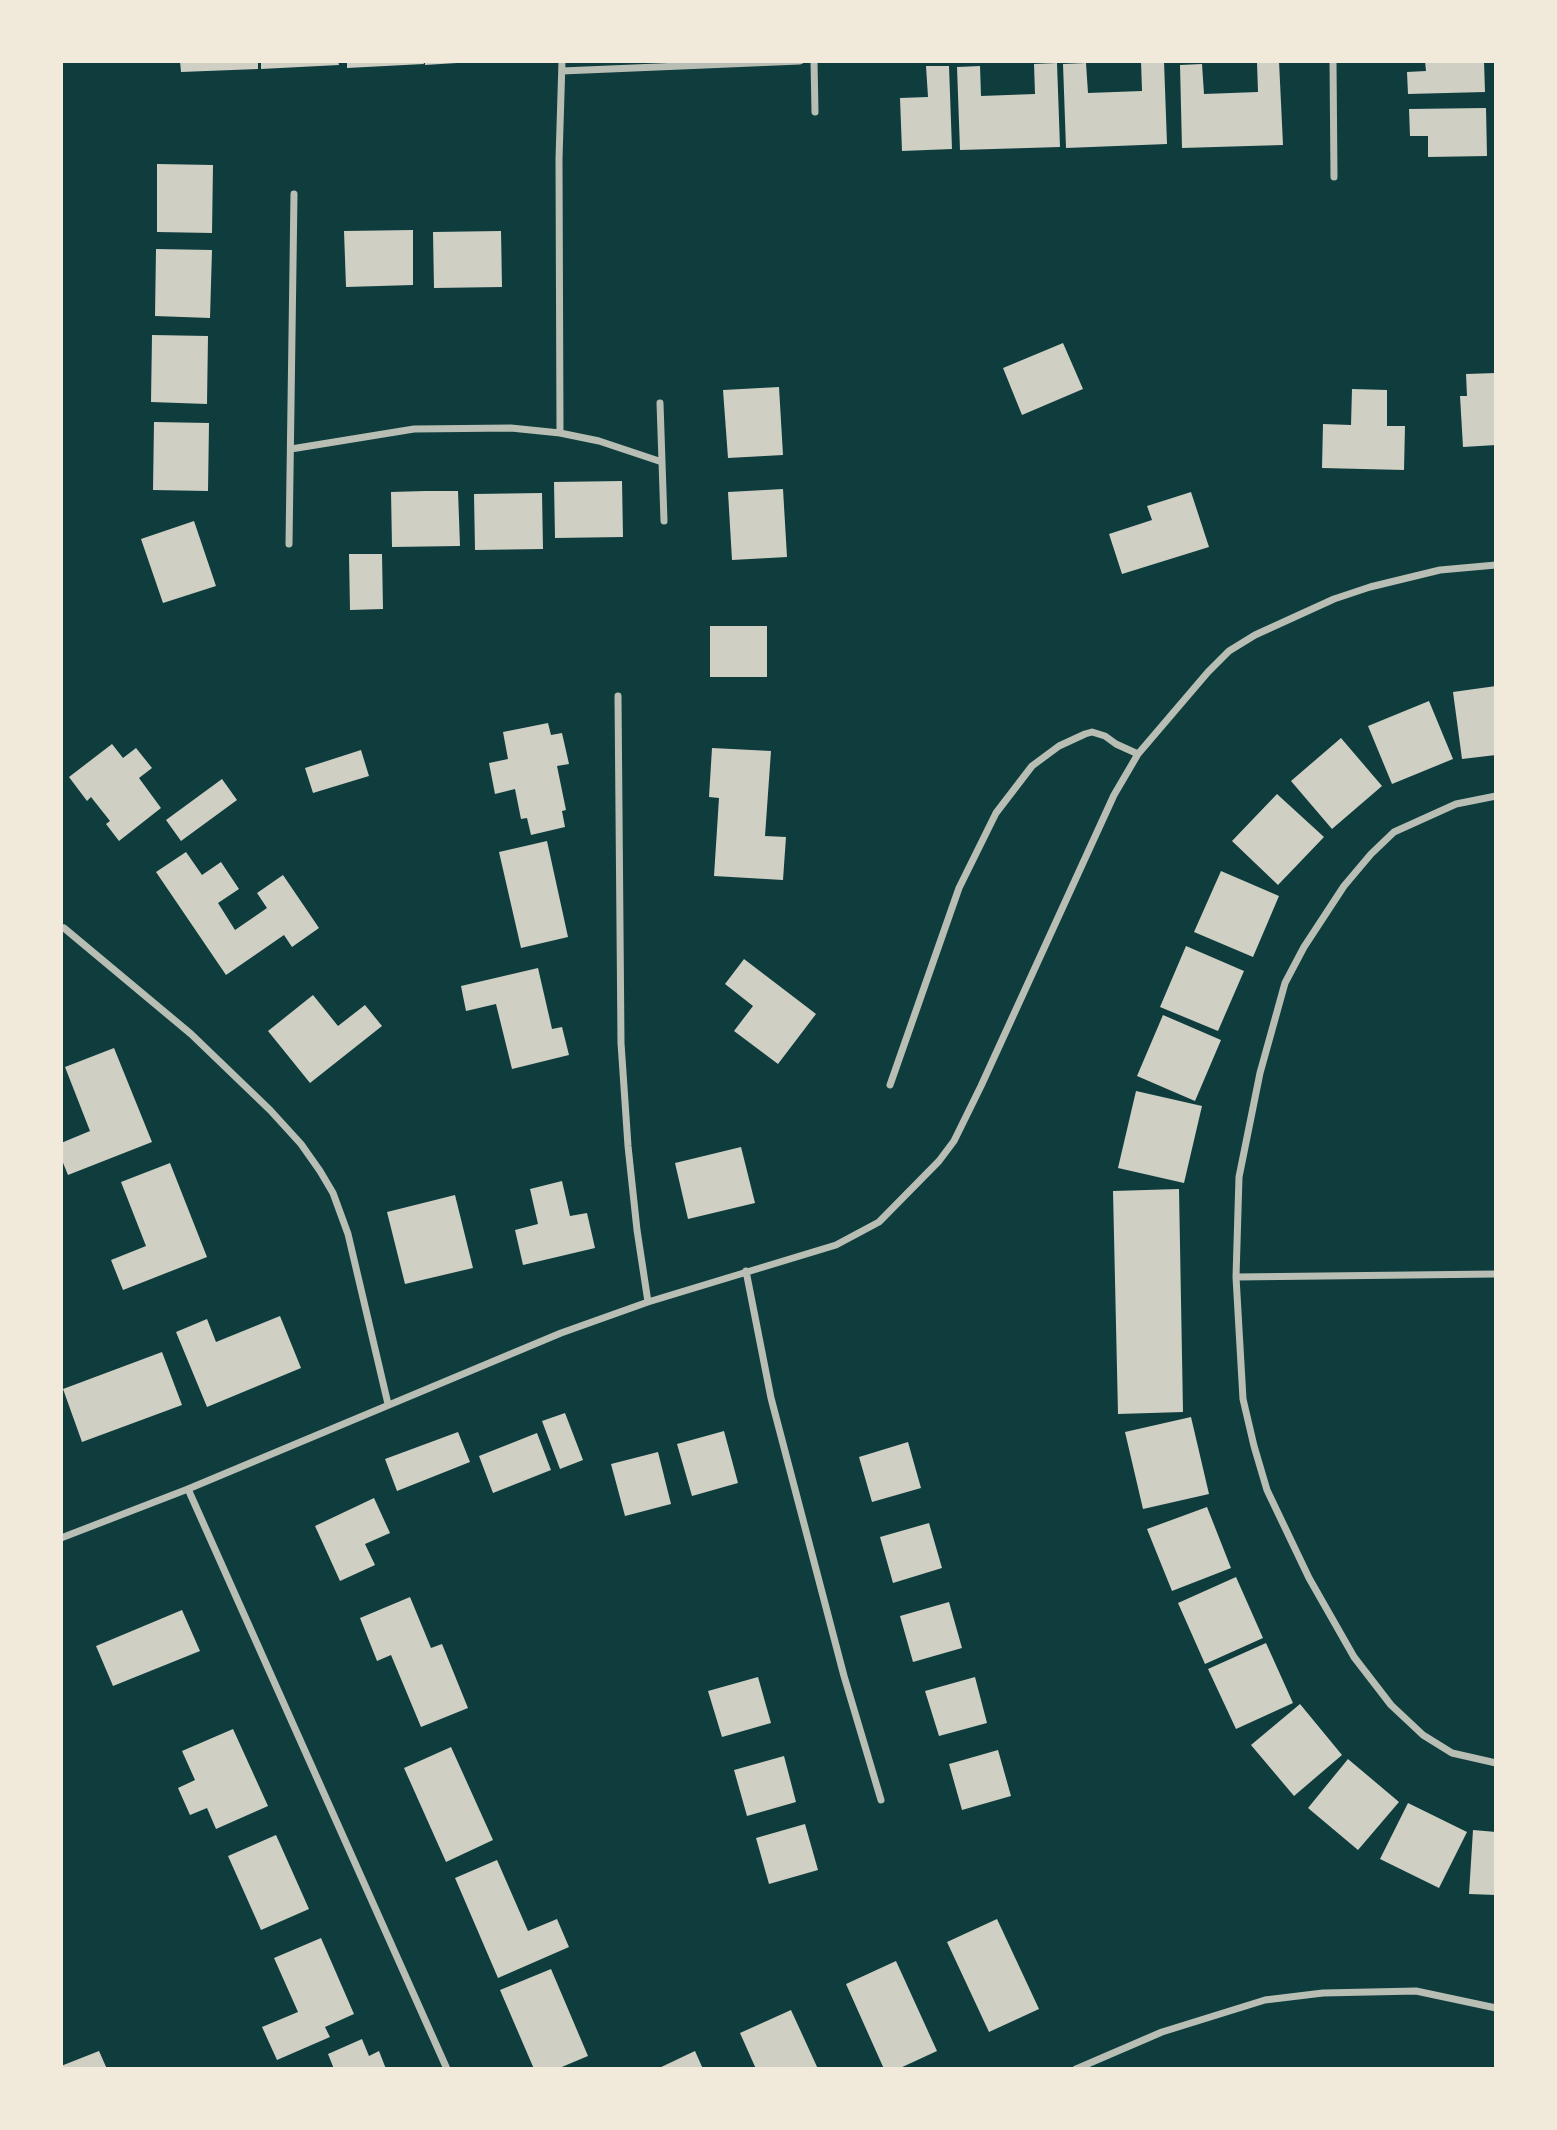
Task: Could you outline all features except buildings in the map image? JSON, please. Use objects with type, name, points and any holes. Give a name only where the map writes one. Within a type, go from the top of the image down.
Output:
[{"type":"street","points":[[560,433],[559,173],[562,61]]},
{"type":"street","points":[[562,71],[800,61]]},
{"type":"street","points":[[814,61],[815,112]]},
{"type":"street","points":[[1332,61],[1334,177]]},
{"type":"street","points":[[289,544],[294,194]]},
{"type":"street","points":[[660,403],[664,521]]},
{"type":"street","points":[[291,449],[414,429],[511,428],[560,433],[624,448],[662,462]]},
{"type":"street","points":[[61,1538],[188,1489],[561,1334],[648,1302],[836,1245],[879,1222],[939,1161],[965,1121],[1089,847],[1138,754],[1208,672],[1229,652],[1255,635],[1334,600],[1370,587],[1440,570],[1496,565]]},
{"type":"street","points":[[618,696],[621,1043],[630,1170],[648,1302]]},
{"type":"street","points":[[890,1085],[959,888],[996,813],[1032,766],[1059,746],[1078,737],[1092,732],[1138,754]]},
{"type":"street","points":[[1496,796],[1456,804],[1394,832],[1344,886],[1304,947],[1285,983],[1257,1086],[1239,1177],[1236,1277],[1243,1399],[1254,1446],[1267,1490],[1309,1578],[1354,1657],[1391,1705],[1423,1735],[1452,1753],[1496,1763]]},
{"type":"street","points":[[64,928],[191,1034],[270,1110],[301,1144],[320,1171],[333,1193],[352,1246],[388,1404]]},
{"type":"street","points":[[746,1271],[771,1398],[844,1676],[881,1800]]},
{"type":"street","points":[[1236,1277],[1496,1274]]},
{"type":"street","points":[[188,1489],[447,2069]]},
{"type":"street","points":[[1076,2069],[1162,2032],[1265,2000],[1323,1993],[1416,1991],[1496,2008]]}]
